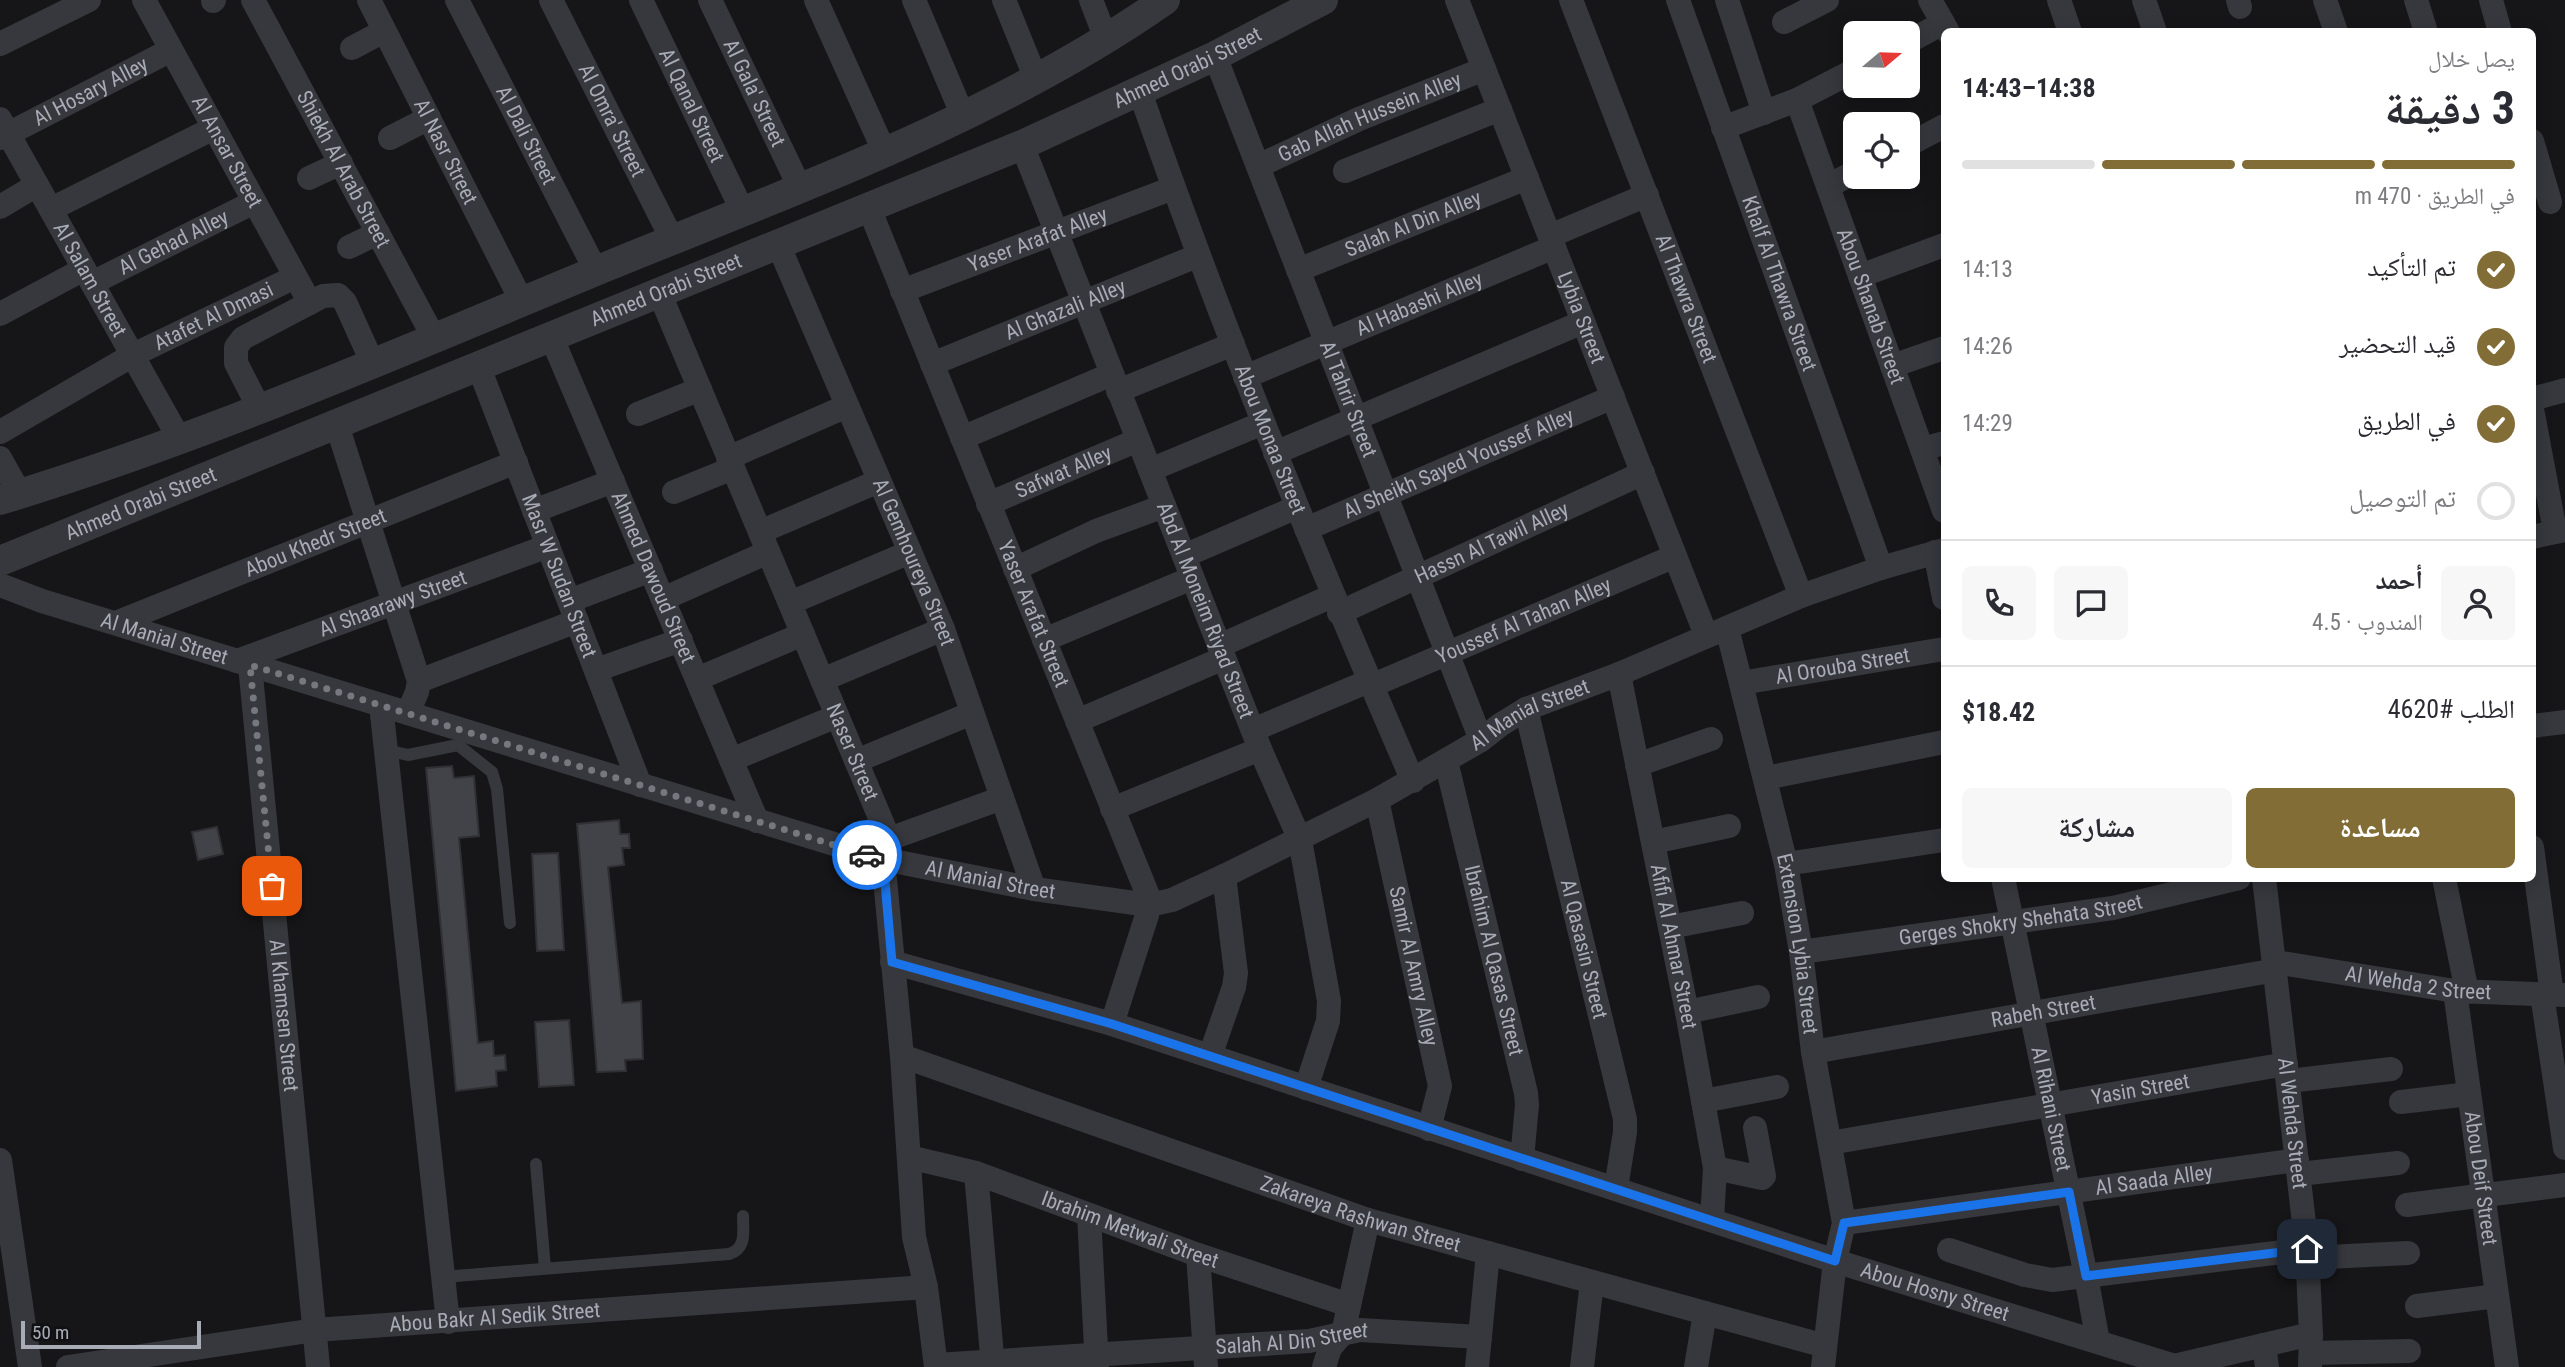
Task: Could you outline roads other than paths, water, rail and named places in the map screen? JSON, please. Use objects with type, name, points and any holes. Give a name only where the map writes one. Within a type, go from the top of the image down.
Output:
[{"type":"street","points":[[0,44],[89,0]]},
{"type":"street","name":"Al Ansar Street","points":[[144,0],[310,303]]},
{"type":"street","name":"Shiekh Al Arab Street","points":[[253,0],[434,338]]},
{"type":"street","name":"Al Nasr Street","points":[[369,0],[522,302]]},
{"type":"street","name":"Al Dali Street","points":[[457,0],[596,271]]},
{"type":"street","name":"Al Omra' Street","points":[[551,0],[672,239]]},
{"type":"street","name":"Al Qanal Street","points":[[641,0],[742,210]]},
{"type":"street","name":"Al Gala' Street","points":[[710,0],[799,187]]},
{"type":"street","points":[[816,0],[884,151]]},
{"type":"street","points":[[914,0],[963,116]]},
{"type":"street","points":[[1004,0],[1037,79]]},
{"type":"street","points":[[1091,0],[1106,39]]},
{"type":"street","name":"Ahmed Orabi Street","points":[[0,561],[1021,145],[1215,56],[1281,11],[1323,0]]},
{"type":"street","name":"Lybia Street","points":[[1457,0],[1675,556],[1717,631]]},
{"type":"street","name":"Al Thawra Street","points":[[1571,0],[1801,596]]},
{"type":"street","name":"Khalf Al Thawra Street","points":[[1678,0],[1881,568]]},
{"type":"street","points":[[1727,0],[1764,113]]},
{"type":"street","points":[[1784,22],[1828,0]]},
{"type":"street","points":[[1930,0],[1946,27]]},
{"type":"street","points":[[2059,0],[2069,28]]},
{"type":"street","points":[[2144,0],[2154,28]]},
{"type":"street","points":[[2325,0],[2335,28]]},
{"type":"street","points":[[2416,0],[2425,28]]},
{"type":"street","points":[[2491,0],[2499,28]]},
{"type":"street","name":"Ahmed Orabi Street","points":[[10,497],[260,410],[884,151],[1037,79],[1106,39],[1157,3]]},
{"type":"street","points":[[1920,37],[1941,29]]},
{"type":"street","points":[[352,48],[384,31]]},
{"type":"street","name":"Al Hosary Alley","points":[[3,130],[172,50]]},
{"type":"street","name":"Al Tahrir Street","points":[[1215,56],[1481,740]]},
{"type":"street","name":"Gab Allah Hussein Alley","points":[[1258,166],[1359,119],[1484,69]]},
{"type":"street","points":[[1723,128],[1797,100],[1843,76]]},
{"type":"street","name":"Abou Monaa Street","points":[[1140,92],[1197,256],[1275,453],[1336,604],[1413,781]]},
{"type":"street","name":"Abou Shanab Street","points":[[1797,100],[1892,366],[1933,446],[1941,494]]},
{"type":"street","points":[[1345,171],[1500,109]]},
{"type":"street","points":[[390,138],[429,118]]},
{"type":"street","points":[[51,209],[214,128]]},
{"type":"street","points":[[1920,139],[1941,128]]},
{"type":"street","name":"Al Salam Street","points":[[3,130],[51,209],[180,440]]},
{"type":"street","name":"Abd Al Moneim Riyad Street","points":[[1021,145],[1256,740],[1300,840],[1329,1001],[1328,1021],[1306,1088]]},
{"type":"street","points":[[2536,151],[2555,201]]},
{"type":"street","points":[[310,178],[341,163]]},
{"type":"street","name":"Salah Al Din Alley","points":[[1298,270],[1527,178]]},
{"type":"street","points":[[1828,186],[1843,178]]},
{"type":"street","points":[[0,207],[37,185]]},
{"type":"street","name":"Yaser Arafat Alley","points":[[902,291],[1173,188]]},
{"type":"street","name":"Al Habashi Alley","points":[[1245,377],[1327,343],[1647,195]]},
{"type":"street","name":"Al Gehad Alley","points":[[0,314],[254,202]]},
{"type":"street","name":"Yaser Arafat Street","points":[[869,208],[1147,893],[1149,905]]},
{"type":"street","points":[[349,247],[378,233]]},
{"type":"street","name":"Al Gemhoureya Street","points":[[778,244],[943,629],[1034,889]]},
{"type":"street","points":[[1860,276],[1941,246]]},
{"type":"street","name":"Al Ghazali Alley","points":[[932,365],[1197,256]]},
{"type":"street","name":"Atafet Al Dmasi","points":[[0,432],[132,355],[295,277]]},
{"type":"street","name":"Naser Street","points":[[659,292],[856,761],[886,849],[892,962],[902,1056],[914,1237],[926,1287],[936,1366]]},
{"type":"street","points":[[260,410],[236,363],[236,346],[243,338],[328,294],[342,298],[373,364]]},
{"type":"street","points":[[1275,453],[1583,322]]},
{"type":"street","name":"Ahmed Dawoud Street","points":[[551,335],[757,821]]},
{"type":"street","points":[[962,438],[1115,382],[1233,344]]},
{"type":"street","points":[[1892,366],[1941,349]]},
{"type":"street","name":"Masr W Sudan Street","points":[[478,365],[640,785]]},
{"type":"street","points":[[638,414],[700,389]]},
{"type":"street","points":[[2536,398],[2565,390]]},
{"type":"street","name":"Al Sheikh Sayed Youssef Alley","points":[[1044,640],[1188,567],[1301,518],[1385,494],[1613,397]]},
{"type":"street","points":[[674,492],[847,406]]},
{"type":"street","points":[[336,422],[419,681],[408,713]]},
{"type":"street","points":[[1150,470],[1264,423]]},
{"type":"street","points":[[2536,435],[2551,533]]},
{"type":"street","name":"Safwat Alley","points":[[988,504],[1138,440]]},
{"type":"street","points":[[0,458],[10,497]]},
{"type":"street","name":"Abou Khedr Street","points":[[116,623],[516,462]]},
{"type":"street","name":"Hassn Al Tawil Alley","points":[[1077,721],[1222,652],[1336,604],[1417,576],[1643,473]]},
{"type":"street","points":[[534,511],[613,481]]},
{"type":"street","points":[[663,599],[879,481]]},
{"type":"street","points":[[1015,569],[1084,536],[1164,506]]},
{"type":"street","name":"Al Shaarawy Street","points":[[244,663],[394,603],[548,546]]},
{"type":"street","name":"Al Manial Street","points":[[0,585],[42,601],[757,821],[886,849],[1034,889],[1149,905],[1172,900],[1300,840],[1377,800],[1481,740],[1526,709],[1619,674],[1801,596],[1940,551]]},
{"type":"street","points":[[789,603],[909,552]]},
{"type":"street","name":"Youssef Al Tahan Alley","points":[[1112,809],[1370,683],[1675,556]]},
{"type":"street","points":[[419,681],[573,611],[651,570]]},
{"type":"street","points":[[822,680],[943,629]]},
{"type":"street","name":"Extension Lybia Street","points":[[1717,631],[1741,683],[1786,864],[1814,1052],[1844,1223],[1835,1261]]},
{"type":"street","points":[[697,680],[803,634]]},
{"type":"street","points":[[596,670],[681,640]]},
{"type":"street","name":"Al Orouba Street","points":[[1741,683],[1941,650]]},
{"type":"street","name":"Al Khamsen Street","points":[[244,663],[318,1367]]},
{"type":"street","name":"Afifi Al Ahmar Street","points":[[1619,674],[1687,1012],[1715,1168],[1712,1220]]},
{"type":"street","points":[[381,705],[448,1322]]},
{"type":"street","name":"Al Qasasin Street","points":[[1526,709],[1625,1119],[1616,1188]]},
{"type":"street","points":[[856,761],[972,713]]},
{"type":"street","points":[[731,760],[837,716]]},
{"type":"street","points":[[2536,726],[2565,722]]},
{"type":"street","points":[[1637,765],[1712,739]]},
{"type":"street","points":[[1766,778],[1941,742]]},
{"type":"street","name":"Ibrahim Al Qasas Street","points":[[1446,761],[1526,1093],[1522,1159]]},
{"type":"street","points":[[886,849],[1002,798]]},
{"type":"street","name":"Samir Al Amry Alley","points":[[1377,800],[1440,1086],[1429,1129]]},
{"type":"street","points":[[1653,842],[1729,826]]},
{"type":"street","points":[[1786,864],[1941,840]]},
{"type":"street","points":[[1210,1056],[1234,987],[1236,973],[1224,876]]},
{"type":"street","points":[[2536,876],[2553,995],[2565,1148]]},
{"type":"street","name":"Al Rihani Street","points":[[2004,882],[2098,1342]]},
{"type":"street","name":"Gerges Shokry Shehata Street","points":[[1801,952],[2113,908],[2222,882]]},
{"type":"street","name":"Al Wehda Street","points":[[2264,882],[2307,1253],[2310,1351]]},
{"type":"street","name":"Abou Deif Street","points":[[2445,882],[2461,991],[2469,1094],[2507,1367]]},
{"type":"street","points":[[1112,1024],[1149,905]]},
{"type":"street","points":[[1670,927],[1742,912]]},
{"type":"street","name":"Abou Hosny Street","points":[[892,962],[1112,1024],[1835,1261],[2176,1366]]},
{"type":"street","name":"Al Wehda 2 Street","points":[[2275,966],[2461,991],[2553,995]]},
{"type":"street","name":"Rabeh Street","points":[[1814,1052],[2275,966]]},
{"type":"street","points":[[1687,1012],[1758,997]]},
{"type":"street","name":"Zakareya Rashwan Street","points":[[902,1056],[1368,1220],[1705,1313],[1825,1361]]},
{"type":"street","name":"Yasin Street","points":[[1830,1143],[2050,1104],[2288,1072],[2391,1069]]},
{"type":"street","points":[[1703,1101],[1777,1087]]},
{"type":"street","points":[[2401,1102],[2469,1094]]},
{"type":"street","points":[[1715,1168],[1762,1178],[1764,1176],[1755,1128]]},
{"type":"street","name":"Ibrahim Metwali Street","points":[[909,1157],[976,1173],[1198,1255],[1349,1305]]},
{"type":"street","points":[[0,1160],[11,1314],[30,1367]]},
{"type":"street","name":"Al Saada Alley","points":[[1844,1223],[2069,1192],[2298,1167],[2398,1163]]},
{"type":"street","points":[[976,1173],[993,1364]]},
{"type":"street","points":[[2407,1205],[2565,1185]]},
{"type":"street","points":[[1089,1215],[1097,1361]]},
{"type":"street","points":[[1324,1367],[1330,1348],[1343,1333],[1368,1220]]},
{"type":"street","points":[[1949,1250],[2025,1275],[2052,1280],[2307,1253],[2408,1253]]},
{"type":"street","points":[[1477,1367],[1488,1253]]},
{"type":"street","points":[[1198,1255],[1206,1357]]},
{"type":"street","points":[[1825,1361],[1835,1261]]},
{"type":"street","points":[[1582,1367],[1592,1282]]},
{"type":"street","name":"Abou Bakr Al Sedik Street","points":[[68,1367],[314,1330],[926,1287]]},
{"type":"street","points":[[2417,1306],[2497,1296]]},
{"type":"street","points":[[1696,1367],[1705,1313]]},
{"type":"street","name":"Salah Al Din Street","points":[[936,1366],[1206,1357],[1343,1333],[1380,1330],[1480,1337]]},
{"type":"street","points":[[2176,1366],[2310,1351],[2409,1351]]},
{"type":"lane","points":[[386,750],[408,755],[458,745],[492,772],[497,789],[510,923]]},
{"type":"lane","points":[[536,1164],[545,1268]]},
{"type":"lane","points":[[443,1277],[734,1252],[742,1245],[743,1216]]}]
